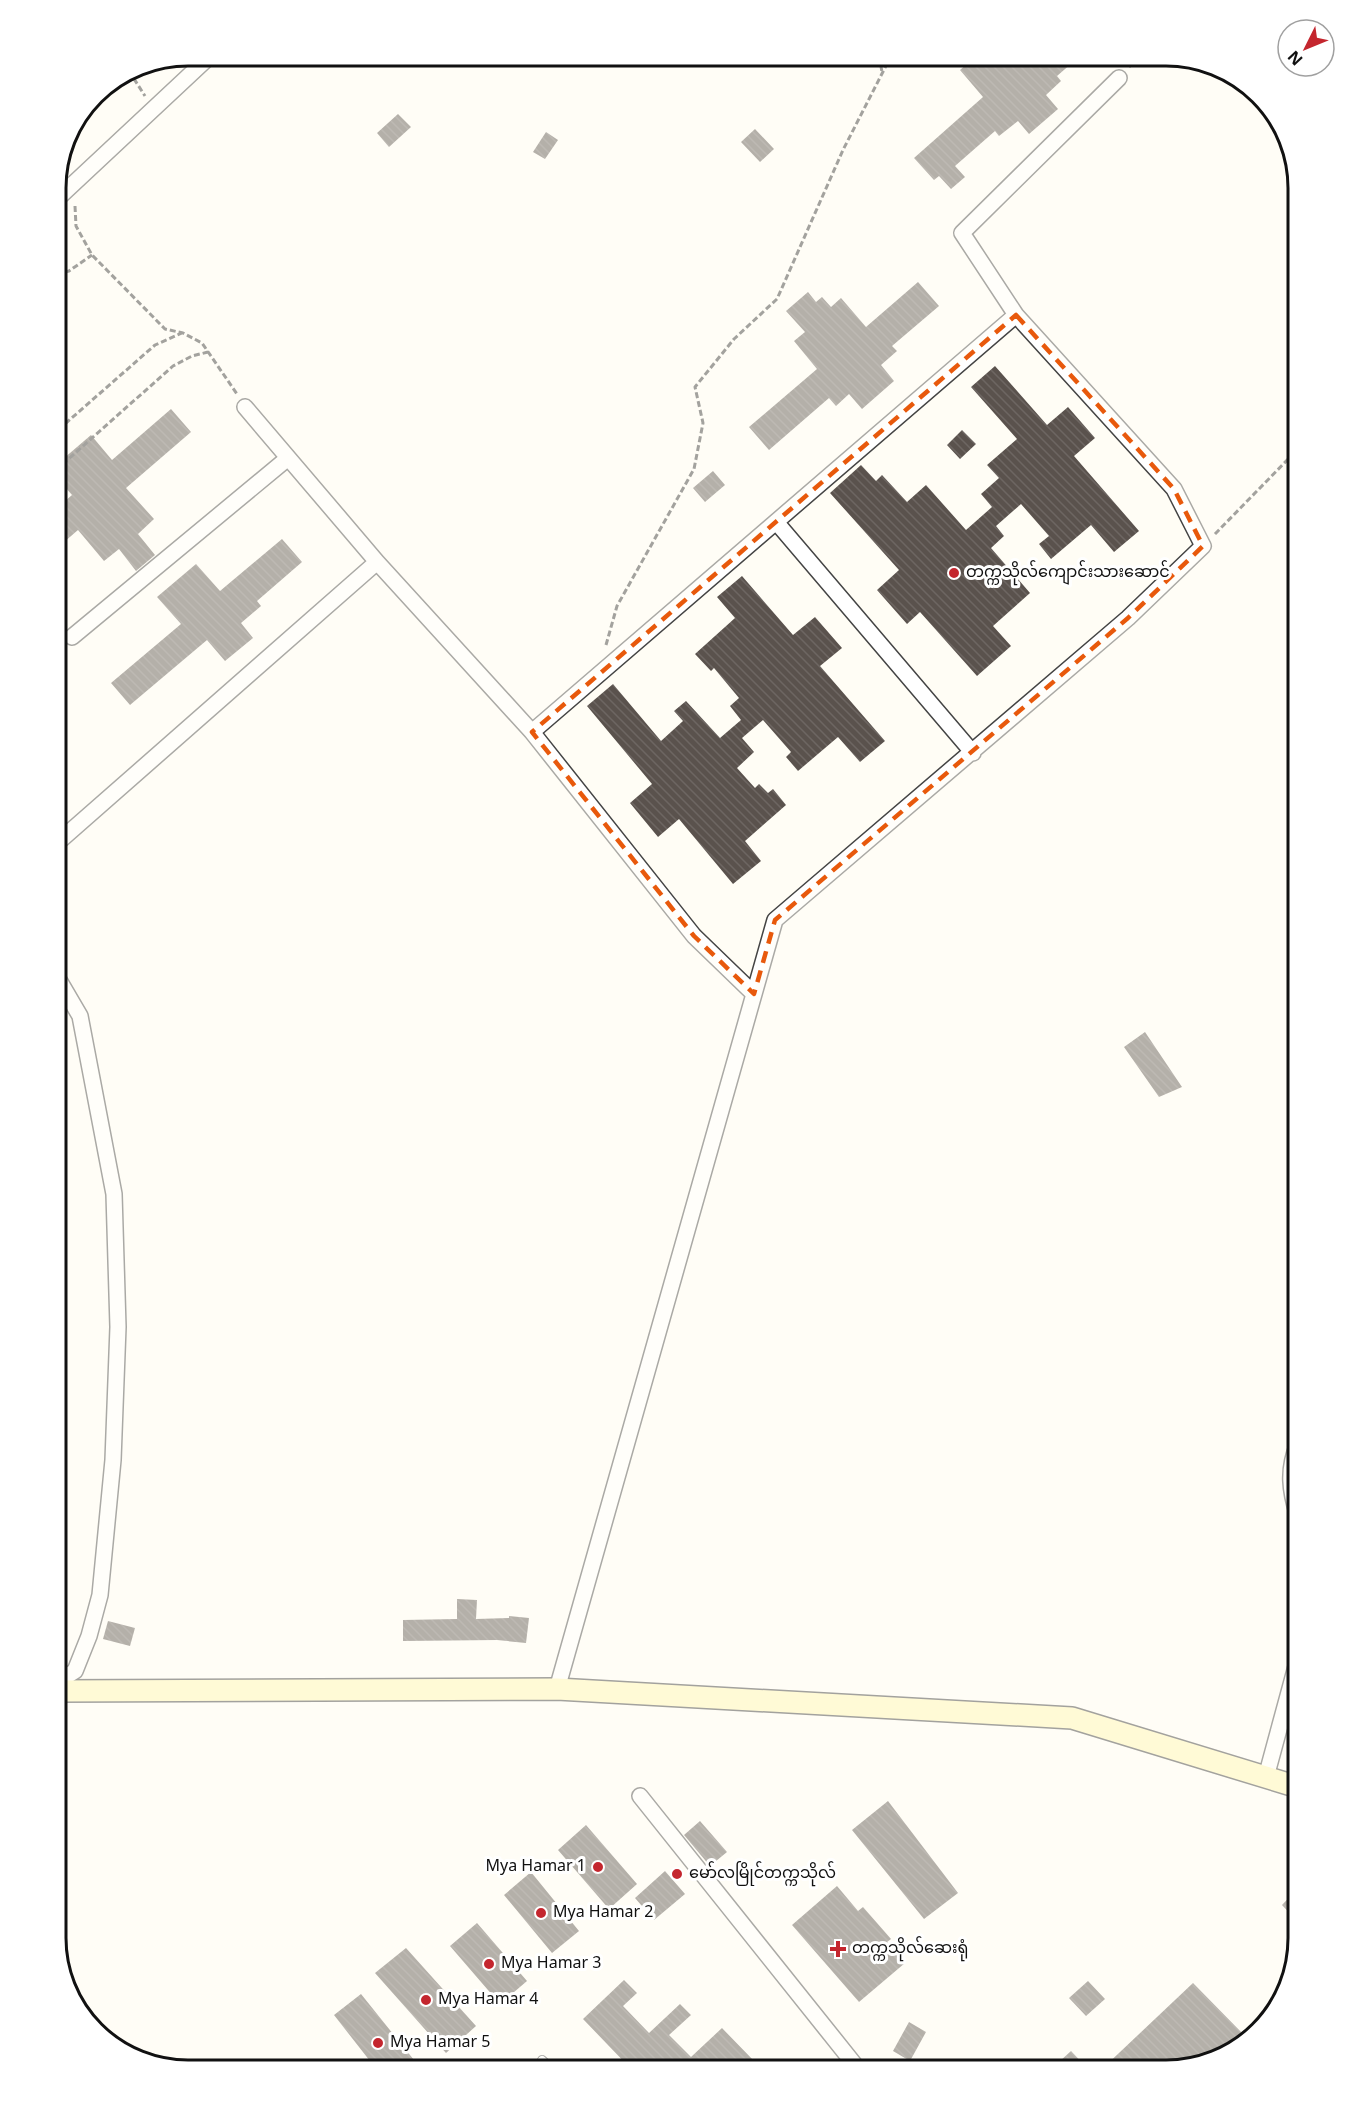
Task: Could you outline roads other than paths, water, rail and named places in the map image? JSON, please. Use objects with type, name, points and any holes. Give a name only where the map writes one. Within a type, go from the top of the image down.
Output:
[{"type":"main road","points":[[66,1691],[557,1689],[1072,1718],[1288,1784]]},
{"type":"street","points":[[66,191],[200,66]]},
{"type":"street","points":[[557,1689],[775,920],[973,753],[1128,618],[1203,546],[1174,489],[1016,315],[962,233],[1119,78]]},
{"type":"street","points":[[532,732],[1016,315]]},
{"type":"street","points":[[246,407],[377,562],[532,732],[694,936],[754,994]]},
{"type":"street","points":[[72,637],[288,458]]},
{"type":"street","points":[[777,523],[973,753]]},
{"type":"street","points":[[66,835],[377,562]]},
{"type":"street","points":[[66,992],[80,1016],[114,1194],[118,1328],[113,1460],[100,1596],[89,1636],[75,1671],[66,1677]]},
{"type":"street","points":[[1266,1777],[1288,1698]]},
{"type":"street","points":[[640,1796],[851,2060]]},
{"type":"place","name":"တက္ကသိုလ်ကျောင်းသားဆောင်","points":[[954,573]]},
{"type":"place","name":"Mya Hamar 1","points":[[598,1867]]},
{"type":"place","name":"မော်လမြိုင်တက္ကသိုလ်","points":[[677,1874]]},
{"type":"place","name":"Mya Hamar 2","points":[[541,1913]]},
{"type":"place","name":"တက္ကသိုလ်ဆေးရုံ","points":[[838,1949]]},
{"type":"place","name":"Mya Hamar 3","points":[[489,1964]]},
{"type":"place","name":"Mya Hamar 4","points":[[426,2000]]},
{"type":"place","name":"Mya Hamar 5","points":[[378,2043]]}]
